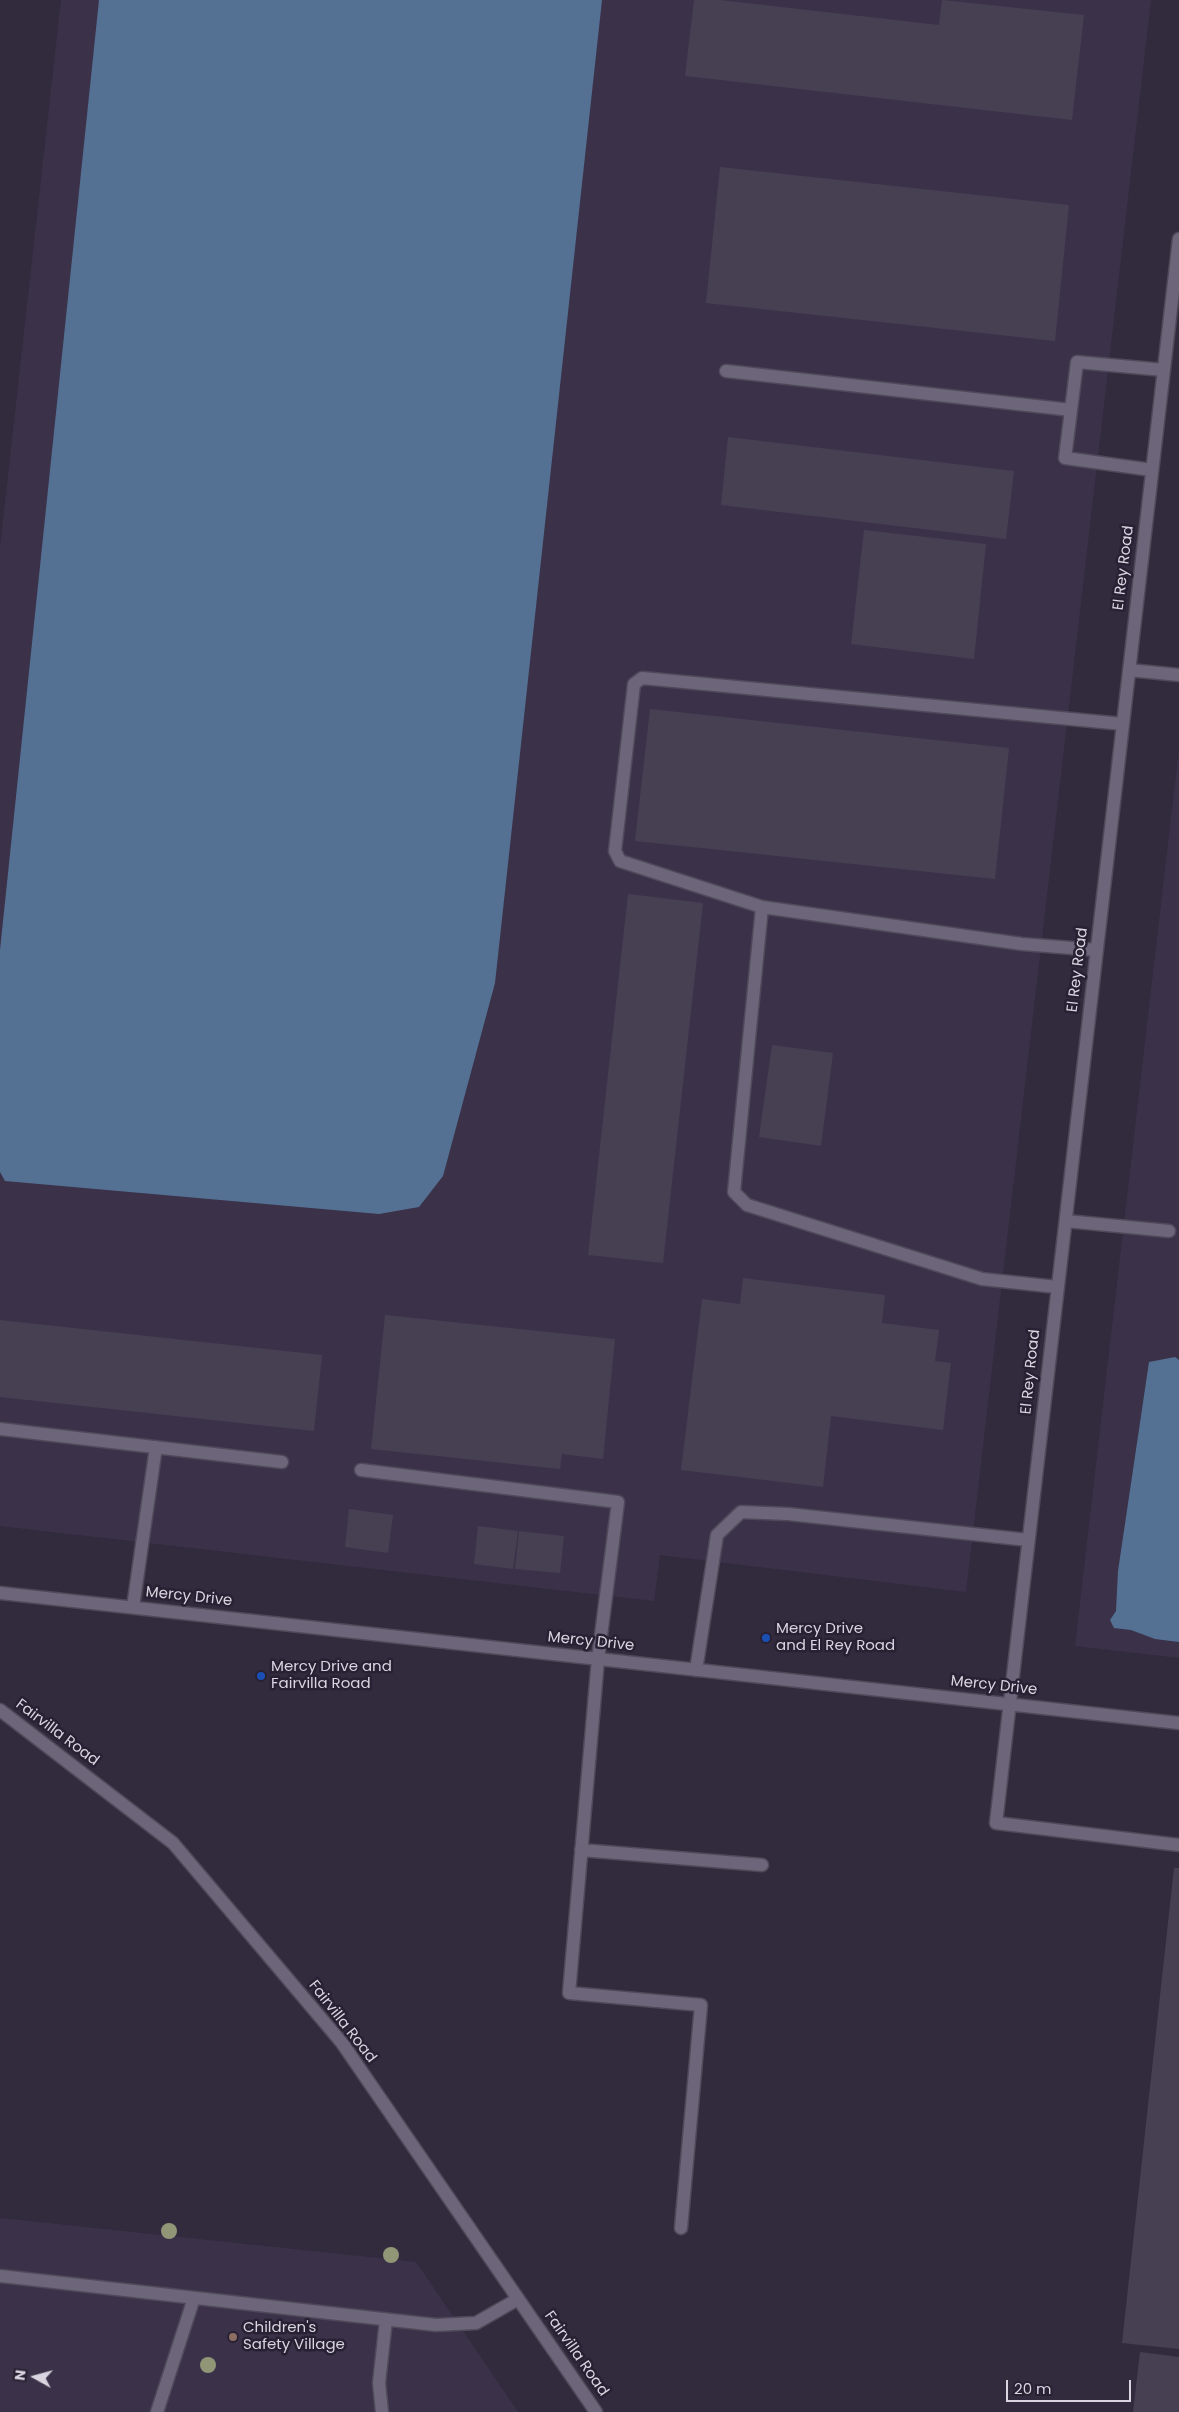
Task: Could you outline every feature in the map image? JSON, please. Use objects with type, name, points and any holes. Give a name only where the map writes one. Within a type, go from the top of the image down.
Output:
[{"type":"street","name":"El Rey Road","points":[[1179,239],[1174,331],[1164,370],[1152,470],[996,1823],[1179,1845]]},
{"type":"street","points":[[1152,470],[1065,458],[1077,362],[1164,370]]},
{"type":"street","points":[[726,371],[1071,410]]},
{"type":"street","points":[[1129,670],[1179,675]]},
{"type":"street","points":[[1097,950],[1022,944],[762,907],[620,861],[615,851],[634,684],[642,678],[1123,724]]},
{"type":"street","points":[[762,907],[734,1192],[746,1205],[982,1279],[1057,1287]]},
{"type":"street","points":[[1066,1220],[1169,1231]]},
{"type":"street","points":[[0,1429],[282,1462]]},
{"type":"street","points":[[134,1608],[156,1447]]},
{"type":"street","points":[[360,1470],[618,1502],[598,1659],[569,1993],[701,2005],[682,2228]]},
{"type":"street","points":[[696,1670],[717,1535],[741,1512],[788,1514],[1028,1540]]},
{"type":"street","name":"Mercy Drive","points":[[0,1593],[1179,1723]]},
{"type":"street","name":"Fairvilla Road","points":[[0,1710],[174,1843],[342,2044],[596,2412]]},
{"type":"street","points":[[581,1850],[762,1865]]},
{"type":"street","points":[[0,2276],[436,2326],[476,2324],[518,2298]]},
{"type":"street","points":[[157,2412],[194,2298]]},
{"type":"street","points":[[382,2412],[379,2383],[386,2320]]},
{"type":"shaded area","points":[[61,0],[1151,0],[966,1592],[660,1555],[654,1601],[0,1526],[0,548]]},
{"type":"shaded area","points":[[1179,749],[1179,1658],[1075,1646]]},
{"type":"shaded area","name":"Children's Safety Village","points":[[0,2218],[416,2262],[518,2412],[0,2412]]},
{"type":"water","points":[[99,0],[602,0],[495,983],[443,1176],[419,1207],[379,1214],[5,1181],[0,1172],[0,950]]},
{"type":"water","points":[[1175,1357],[1179,1360],[1179,1642],[1155,1639],[1131,1630],[1114,1628],[1110,1620],[1116,1611],[1118,1571],[1149,1362]]},
{"type":"building","points":[[694,0],[720,0],[939,25],[942,0],[1084,15],[1072,120],[685,76]]},
{"type":"building","points":[[720,167],[1069,205],[1055,341],[706,303]]},
{"type":"building","points":[[728,437],[1014,471],[1006,539],[721,505]]},
{"type":"building","points":[[864,530],[986,544],[974,659],[851,644]]},
{"type":"building","points":[[650,709],[1009,748],[995,879],[635,841]]},
{"type":"building","points":[[628,894],[703,903],[663,1263],[588,1255]]},
{"type":"building","points":[[772,1045],[833,1053],[821,1146],[759,1137]]},
{"type":"building","points":[[743,1278],[885,1295],[882,1323],[939,1330],[935,1361],[951,1363],[943,1430],[831,1416],[823,1487],[681,1470],[702,1299],[740,1304]]},
{"type":"building","points":[[385,1315],[615,1339],[603,1459],[562,1454],[560,1469],[371,1449]]},
{"type":"building","points":[[0,1320],[322,1355],[314,1431],[0,1397]]},
{"type":"building","points":[[349,1509],[393,1515],[388,1553],[345,1547]]},
{"type":"building","points":[[478,1526],[518,1531],[513,1569],[474,1564]]},
{"type":"building","points":[[519,1531],[564,1536],[560,1573],[515,1569]]},
{"type":"building","points":[[1174,1868],[1179,1868],[1179,2349],[1122,2343]]},
{"type":"building","points":[[1140,2352],[1179,2357],[1179,2412],[1133,2412]]},
{"type":"place","name":"Mercy Drive and El Rey Road","points":[[766,1638]]},
{"type":"place","name":"Mercy Drive and Fairvilla Road","points":[[261,1676]]},
{"type":"place","name":"Children's Safety Village","points":[[233,2337]]}]
